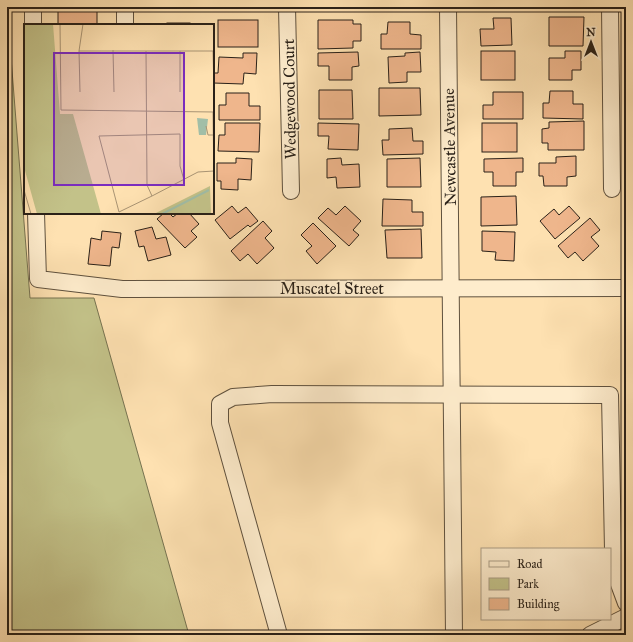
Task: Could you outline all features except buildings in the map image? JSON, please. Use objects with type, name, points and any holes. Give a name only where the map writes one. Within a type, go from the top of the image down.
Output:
[{"type":"street","points":[[33,7],[33,24]]},
{"type":"street","points":[[125,7],[125,24]]},
{"type":"street","name":"Wedgewood Court","points":[[287,7],[291,191]]},
{"type":"street","name":"Newcastle Avenue","points":[[448,7],[454,635]]},
{"type":"street","points":[[610,7],[612,189]]},
{"type":"street","name":"Muscatel Street","points":[[36,214],[38,279],[122,289],[626,288]]},
{"type":"street","points":[[279,635],[220,422],[220,404],[233,397],[272,394],[610,395],[613,550],[616,576],[626,603]]},
{"type":"street","points":[[590,635],[626,617]]},
{"type":"green space","points":[[7,7],[30,298],[94,298],[189,635],[7,635]]}]
